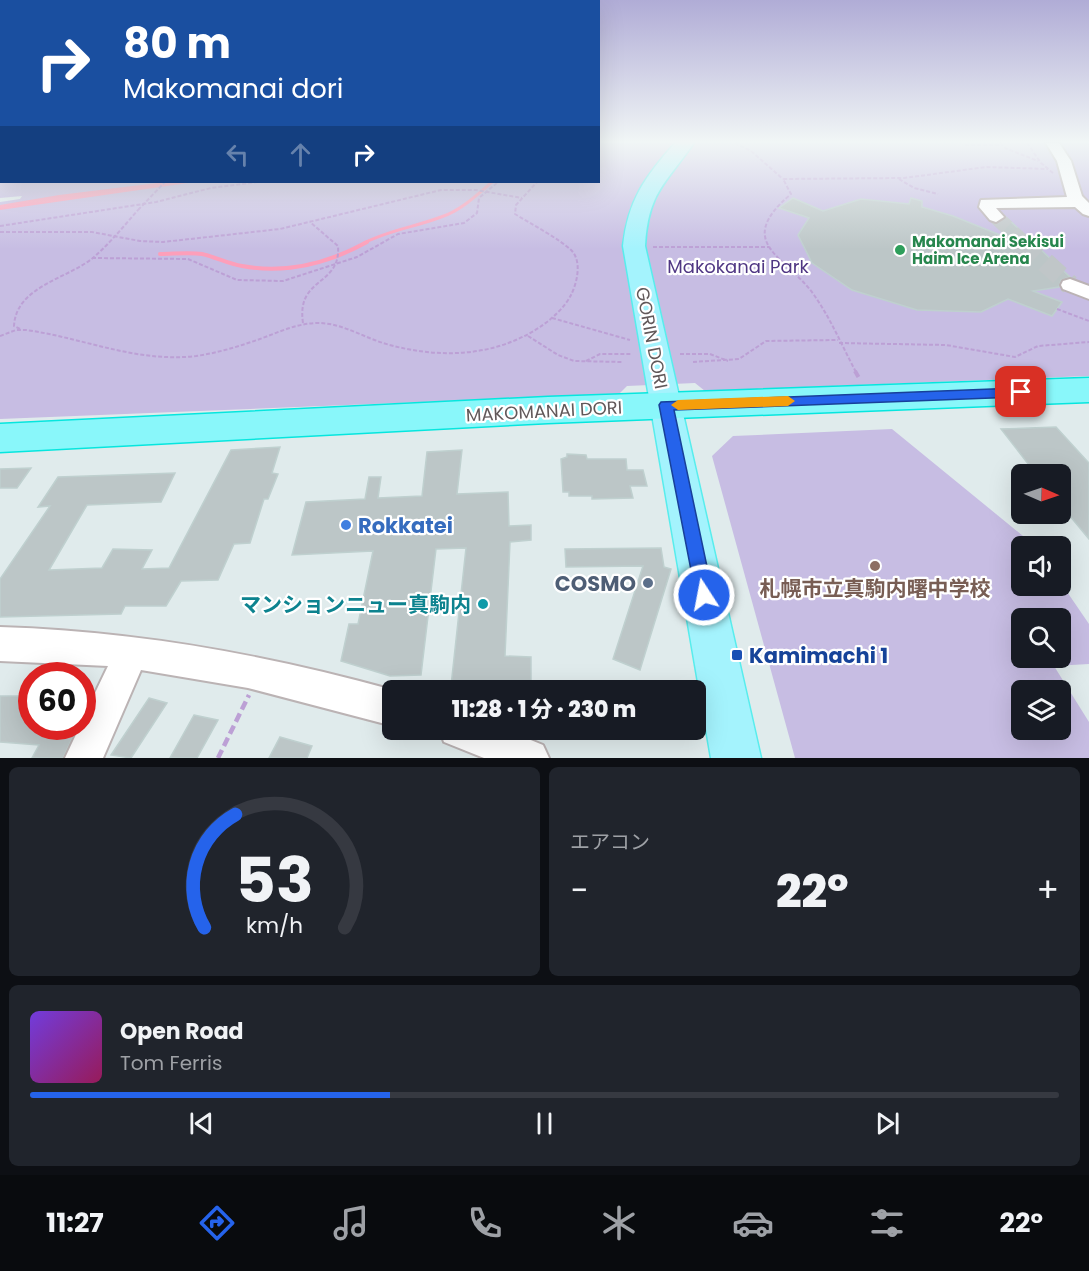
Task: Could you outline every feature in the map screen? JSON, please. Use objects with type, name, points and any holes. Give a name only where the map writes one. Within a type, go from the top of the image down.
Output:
[{"type":"highway","name":"MAKOMANAI DORI","points":[[0,438],[666,405],[1089,390]]},
{"type":"main road","name":"GORIN DORI","points":[[657,178],[644,194],[635,219],[634,246],[736,758]]},
{"type":"street","points":[[1069,178],[1073,195],[1083,207]]},
{"type":"street","points":[[996,216],[986,203],[1083,207]]},
{"type":"street","points":[[1070,285],[1089,293]]},
{"type":"street","points":[[0,644],[76,646],[231,666],[324,688],[382,705]]},
{"type":"street","points":[[84,758],[132,652]]},
{"type":"street","points":[[485,740],[530,758]]},
{"type":"path","points":[[783,178],[791,194],[773,209],[767,220],[765,233],[769,247],[776,258],[811,290],[860,379]]},
{"type":"path","points":[[826,178],[902,178]]},
{"type":"path","points":[[898,179],[914,188],[938,194]]},
{"type":"path","points":[[164,183],[92,258],[24,301],[16,309],[13,318],[14,326],[143,356],[167,357],[227,350],[303,323],[339,325],[401,349],[434,353],[493,350],[528,336],[552,318],[573,292],[576,281],[577,260],[568,247],[519,219],[515,210],[522,198],[536,183]]},
{"type":"path","points":[[0,226],[156,202],[211,188],[248,183]]},
{"type":"path","points":[[92,258],[188,259],[230,278],[262,282],[302,277],[368,252],[398,234],[457,225],[471,220],[477,213],[479,198],[497,183]]},
{"type":"path","points":[[1,233],[92,232],[140,241],[163,242],[257,233],[310,222],[430,191],[476,190],[522,198]]},
{"type":"path","points":[[303,323],[302,303],[305,295],[329,275],[339,259],[339,252],[332,239],[310,222]]},
{"type":"path","points":[[651,247],[769,247]]},
{"type":"path","points":[[1057,309],[1089,321]]},
{"type":"path","points":[[552,318],[630,340]]},
{"type":"path","points":[[0,336],[20,329]]},
{"type":"path","points":[[528,336],[558,355],[585,362],[622,363]]},
{"type":"path","points":[[693,362],[729,362],[740,359],[765,340],[946,345],[1008,357],[1015,357],[1038,346],[1089,342]]},
{"type":"path","points":[[585,362],[600,354],[632,354]]},
{"type":"path","points":[[680,354],[710,354],[729,362]]},
{"type":"path","points":[[218,758],[260,673]]},
{"type":"green space","name":"Makokanai Park","points":[[600,178],[1089,178],[1089,376],[705,391],[695,383],[627,386],[619,394],[0,419],[0,202],[20,199],[22,196],[0,198],[0,183],[600,183]]},
{"type":"green space","name":"札幌市立真駒内曙中学校","points":[[892,429],[1023,536],[1011,536],[1011,596],[1070,596],[1089,624],[1089,664],[1071,665],[1071,608],[1011,608],[1011,668],[1055,668],[1063,680],[1011,680],[1011,740],[1071,740],[1071,693],[1089,722],[1089,758],[795,758],[712,456],[733,436]]},
{"type":"shaded area","points":[[157,183],[188,183],[0,210],[0,205]]},
{"type":"building","points":[[793,198],[823,211],[861,199],[909,204],[911,198],[922,201],[922,207],[953,216],[1010,239],[995,224],[1007,218],[1070,277],[1061,280],[1059,287],[1033,291],[1062,302],[1052,316],[1008,299],[981,312],[917,310],[852,290],[812,263],[798,235],[809,218],[779,208]]},
{"type":"building","points":[[1056,427],[1089,463],[1089,539],[1071,517],[1071,464],[1028,464],[1001,429]]},
{"type":"building","points":[[280,447],[272,473],[278,474],[268,499],[264,499],[250,543],[234,544],[218,580],[181,581],[166,606],[125,606],[121,614],[0,617],[0,579],[50,506],[38,507],[58,477],[175,473],[161,502],[87,505],[49,570],[102,568],[113,549],[152,550],[142,569],[169,568],[231,450]]},
{"type":"building","points":[[462,450],[457,494],[508,492],[509,526],[531,525],[531,540],[510,542],[505,656],[531,657],[531,680],[452,680],[466,548],[436,549],[421,675],[390,676],[341,661],[349,624],[358,624],[373,551],[292,555],[306,502],[365,499],[369,477],[381,477],[378,498],[422,496],[427,452]]},
{"type":"building","points":[[567,454],[586,455],[587,459],[626,459],[627,470],[643,470],[647,486],[630,486],[633,498],[592,499],[592,496],[569,496],[569,492],[563,492],[561,459],[567,457]]},
{"type":"building","points":[[31,468],[17,488],[0,488],[0,469]]},
{"type":"building","points":[[661,548],[664,567],[671,569],[640,670],[613,659],[643,566],[566,567],[565,549]]},
{"type":"building","points":[[0,696],[18,696],[18,740],[71,740],[63,758],[32,758],[39,745],[0,742]]},
{"type":"building","points":[[149,698],[167,703],[131,758],[111,755]]},
{"type":"building","points":[[194,715],[218,720],[197,758],[170,758]]},
{"type":"building","points":[[280,737],[312,746],[307,758],[269,758]]},
{"type":"waterway","points":[[364,243],[455,211],[491,183]]},
{"type":"waterway","points":[[160,254],[202,254],[237,265],[275,269],[322,261],[367,242]]},
{"type":"tunnel","points":[[996,217],[1024,243]]},
{"type":"tunnel","points":[[1023,242],[1070,285]]},
{"type":"slow traffic","points":[[678,405],[788,401]]},
{"type":"place","name":"Makomanai Sekisui Haim Ice Arena","points":[[900,250]]},
{"type":"place","name":"Rokkatei","points":[[346,525]]},
{"type":"place","name":"札幌市立真駒内曙中学校","points":[[875,566]]},
{"type":"place","name":"COSMO","points":[[648,583]]},
{"type":"place","name":"マンションニュー真駒内","points":[[483,604]]},
{"type":"place","name":"Kamimachi 1","points":[[737,655]]},
{"type":"route","points":[[704,595],[666,405],[1021,392]]}]
